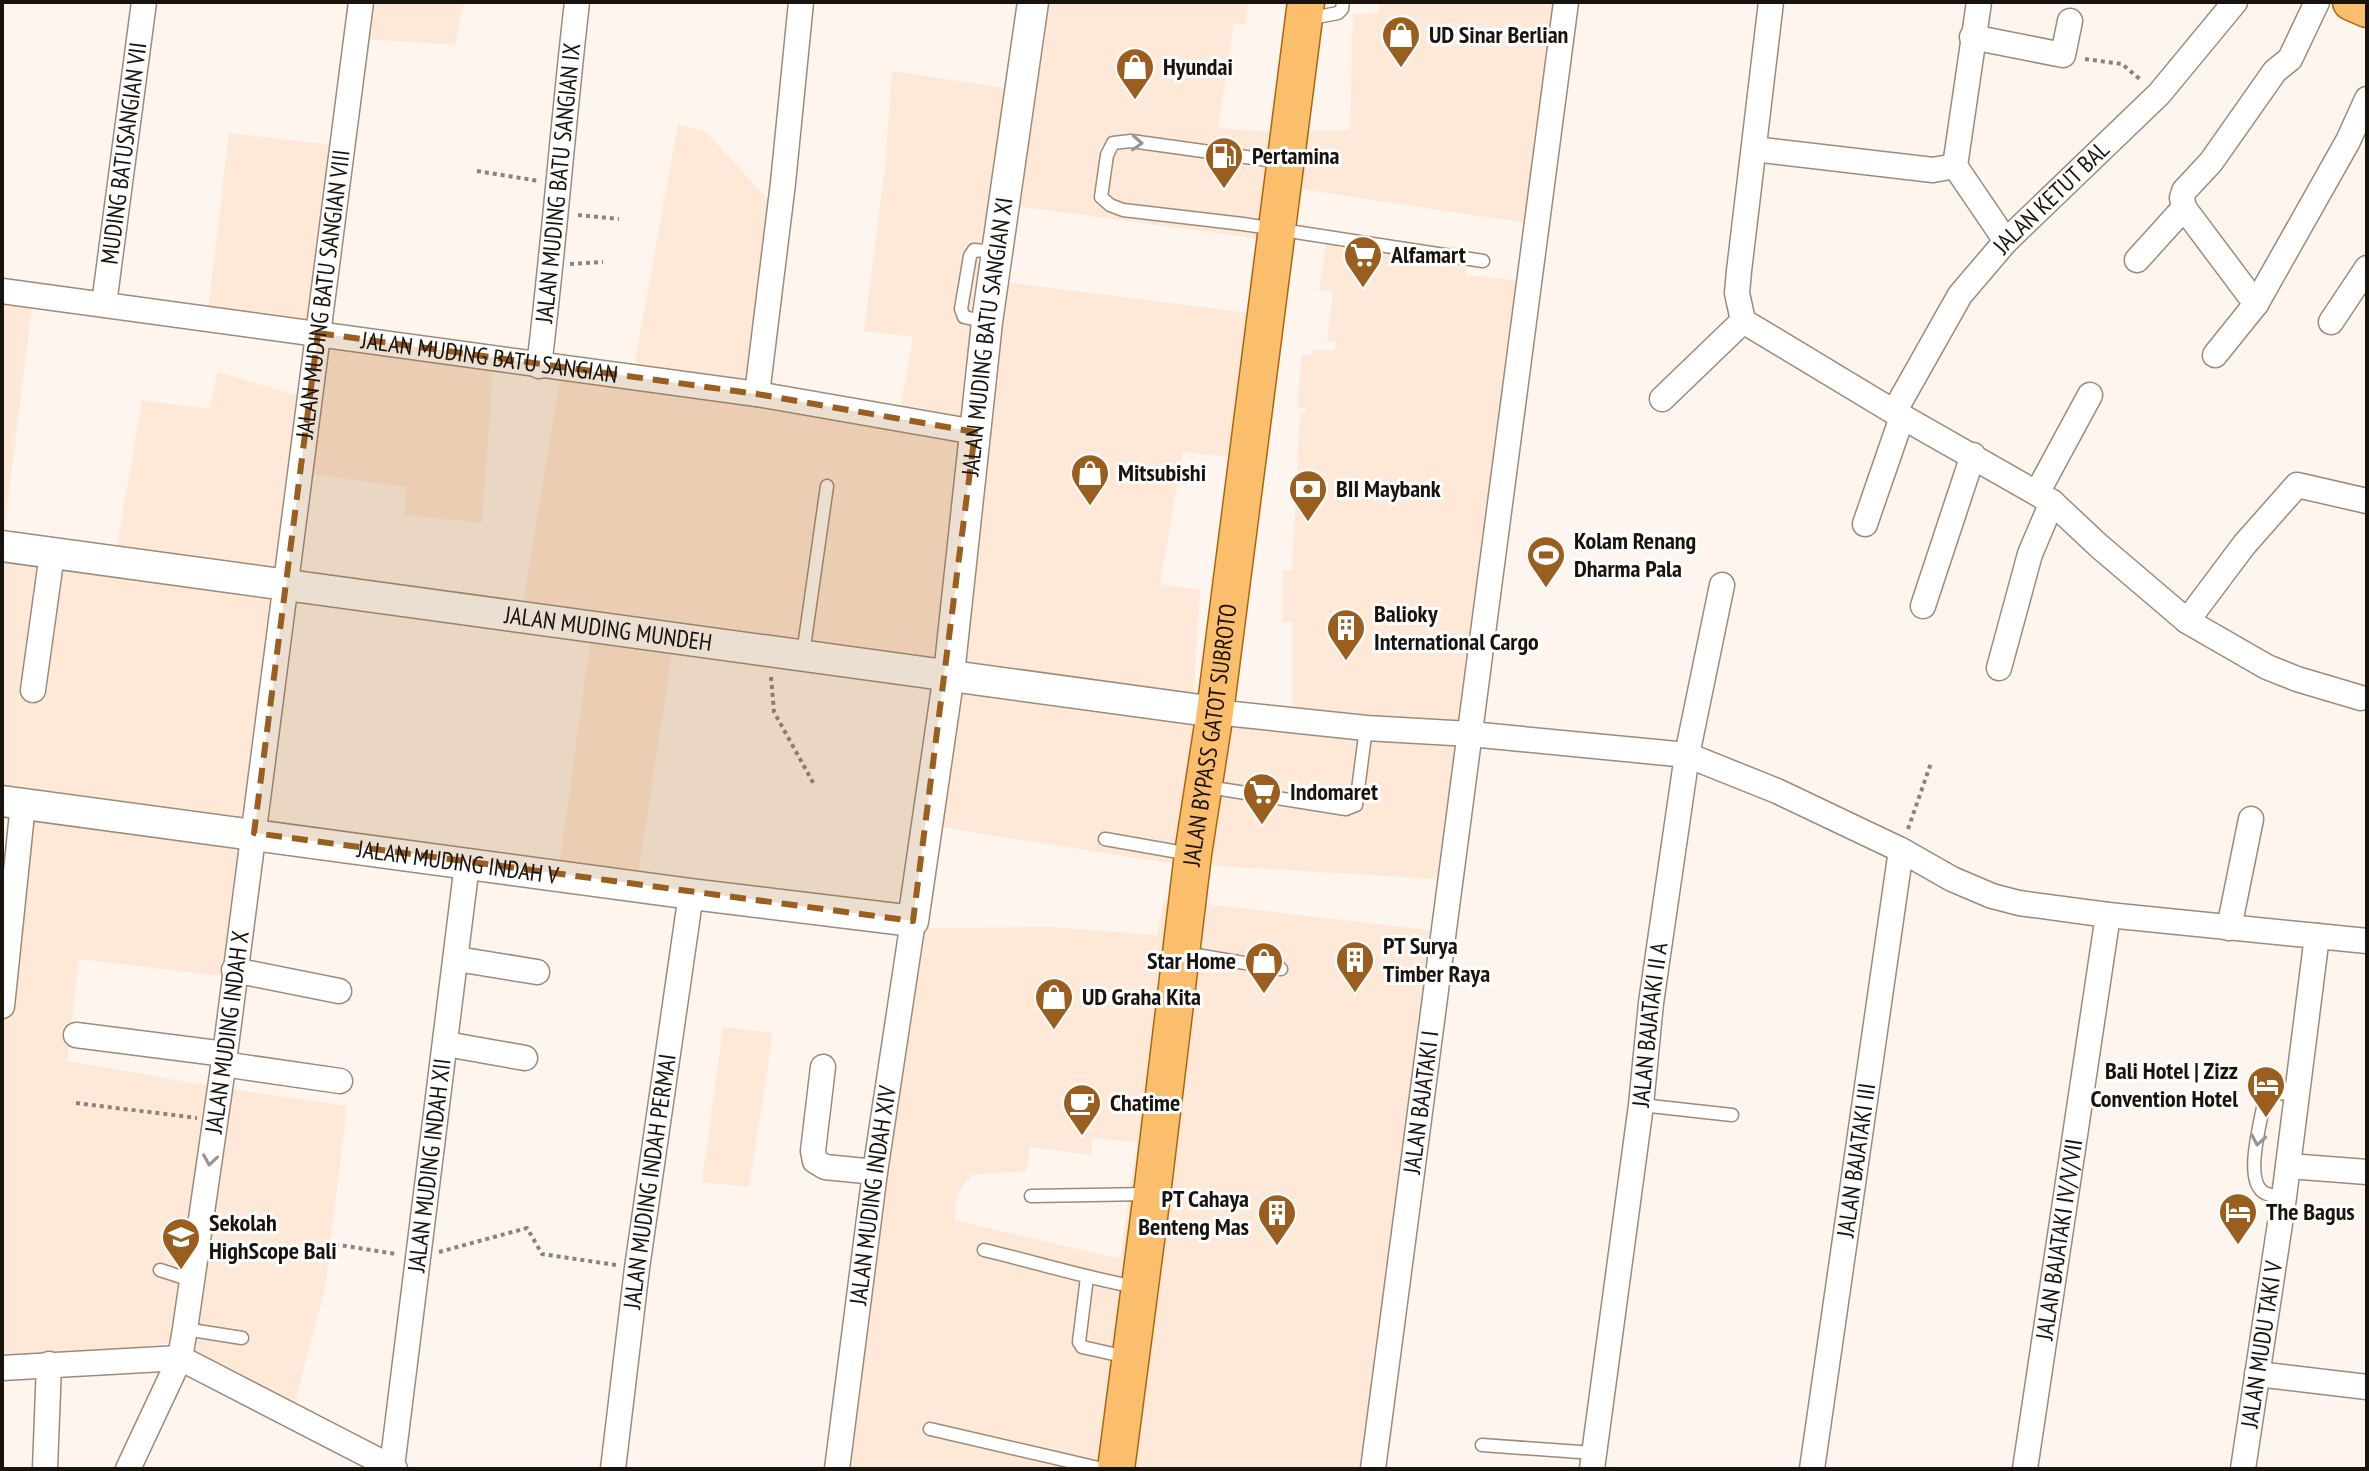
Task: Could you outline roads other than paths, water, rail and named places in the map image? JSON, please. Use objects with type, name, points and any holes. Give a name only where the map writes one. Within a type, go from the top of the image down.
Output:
[{"type":"main road","name":"JALAN BYPASS GATOT SUBROTO","points":[[1116,1469],[1193,854],[1215,712],[1260,227],[1285,162],[1305,11]]},
{"type":"street","name":"MUDING BATUSANGIAN VII","points":[[104,304],[144,2]]},
{"type":"street","name":"JALAN MUDING BATU SANGIAN VIII","points":[[285,585],[361,2]]},
{"type":"street","name":"JALAN MUDING BATU SANGIAN IX","points":[[539,366],[552,266],[557,184],[577,2]]},
{"type":"street","points":[[757,394],[801,2]]},
{"type":"street","name":"JALAN MUDING BATU SANGIAN XI","points":[[913,921],[949,674],[987,322],[1033,2]]},
{"type":"street","name":"JALAN BAJATAKI I","points":[[1373,1469],[1566,2]]},
{"type":"street","points":[[1771,2],[1737,293],[1743,321],[1898,415],[2045,498],[2187,621],[2267,667],[2361,698]]},
{"type":"street","points":[[1979,2],[1955,166],[2006,241]]},
{"type":"street","name":"JALAN KETUT BAL","points":[[1865,524],[1898,415],[1960,295],[2006,241],[2159,94],[2235,2]]},
{"type":"street","points":[[2256,304],[2184,208],[2184,191],[2211,162],[2275,71],[2290,59],[2317,2]]},
{"type":"street","points":[[1972,37],[2063,55],[2070,21]]},
{"type":"street","points":[[2215,355],[2256,304],[2348,141],[2367,99]]},
{"type":"street","points":[[1754,149],[1933,170],[1955,166]]},
{"type":"street","points":[[2137,260],[2184,208]]},
{"type":"street","points":[[2331,322],[2367,268]]},
{"type":"street","name":"JALAN MUDING BATU SANGIAN","points":[[2,291],[757,394],[975,432]]},
{"type":"street","points":[[1662,399],[1743,321]]},
{"type":"street","points":[[1999,668],[2045,498],[2090,395]]},
{"type":"street","points":[[1923,606],[1973,455]]},
{"type":"street","points":[[2187,621],[2244,545],[2297,485],[2367,501]]},
{"type":"street","name":"JALAN MUDING MUNDEH","points":[[2,546],[1215,712]]},
{"type":"street","points":[[33,690],[52,554]]},
{"type":"street","name":"JALAN MUDING INDAH X","points":[[128,1469],[180,1358],[216,1120],[285,585]]},
{"type":"street","name":"JALAN BAJATAKI II A","points":[[1593,1461],[1641,1105],[1651,1003],[1687,755],[1722,585]]},
{"type":"street","points":[[1215,712],[1687,755],[1777,791],[1992,896],[2019,903],[2108,915],[2367,941]]},
{"type":"street","points":[[2,1006],[12,803]]},
{"type":"street","name":"JALAN MUDING INDAH V","points":[[12,803],[913,921]]},
{"type":"street","points":[[2229,928],[2251,819]]},
{"type":"street","name":"JALAN BAJATAKI III","points":[[1812,1469],[1901,850]]},
{"type":"street","name":"JALAN MUDING INDAH XII","points":[[393,1468],[467,864]]},
{"type":"street","name":"JALAN MUDING INDAH PERMAI","points":[[613,1469],[637,1268],[691,894]]},
{"type":"street","name":"JALAN BAJATAKI IV/V/VII","points":[[2025,1469],[2108,915]]},
{"type":"street","name":"JALAN MUDING INDAH XIV","points":[[837,1469],[875,1172],[913,921]]},
{"type":"street","name":"JALAN MUDU TAKI V","points":[[2243,1469],[2289,1166],[2317,936]]},
{"type":"street","points":[[457,959],[537,972]]},
{"type":"street","points":[[234,970],[339,991]]},
{"type":"street","points":[[76,1035],[340,1081]]},
{"type":"street","points":[[446,1044],[525,1058]]},
{"type":"street","points":[[823,1067],[813,1151],[815,1161],[825,1167],[875,1172]]},
{"type":"street","points":[[2289,1166],[2367,1172]]},
{"type":"street","points":[[2,1368],[180,1358],[393,1468]]},
{"type":"street","points":[[45,1469],[49,1364]]},
{"type":"street","points":[[2257,1374],[2367,1387]]},
{"type":"lane","points":[[1305,11],[1338,13],[1343,2]]},
{"type":"lane","points":[[1285,162],[1131,141],[1113,143],[1107,155],[1101,197],[1123,210],[1483,261]]},
{"type":"lane","points":[[803,654],[827,486]]},
{"type":"lane","points":[[1204,786],[1346,809],[1356,805],[1366,728]]},
{"type":"lane","points":[[1105,839],[1193,854]]},
{"type":"lane","points":[[1181,953],[1281,969]]},
{"type":"lane","points":[[2284,1197],[2264,1193],[2255,1183],[2254,1163],[2264,1102],[2278,1093],[2298,1093]]},
{"type":"lane","points":[[1641,1105],[1732,1115]]},
{"type":"lane","points":[[1031,1196],[1152,1194]]},
{"type":"lane","points":[[984,1250],[1139,1287]]},
{"type":"lane","points":[[160,1270],[191,1280]]},
{"type":"lane","points":[[1087,1277],[1079,1342],[1082,1347],[1129,1357]]},
{"type":"lane","points":[[185,1329],[242,1338]]},
{"type":"lane","points":[[930,1429],[1103,1469]]},
{"type":"lane","points":[[1482,1445],[1593,1461]]},
{"type":"place","name":"UD Sinar Berlian","points":[[1401,69]]},
{"type":"place","name":"Hyundai","points":[[1135,101]]},
{"type":"place","name":"Pertamina","points":[[1224,190]]},
{"type":"place","name":"Alfamart","points":[[1363,289]]},
{"type":"place","name":"Mitsubishi","points":[[1090,507]]},
{"type":"place","name":"BII Maybank","points":[[1308,523]]},
{"type":"place","name":"Kolam Renang Dharma Pala","points":[[1546,589]]},
{"type":"place","name":"Balioky International Cargo","points":[[1346,662]]},
{"type":"place","name":"Indomaret","points":[[1262,826]]},
{"type":"place","name":"PT Surya Timber Raya","points":[[1355,994]]},
{"type":"place","name":"Star Home","points":[[1264,995]]},
{"type":"place","name":"UD Graha Kita","points":[[1054,1031]]},
{"type":"place","name":"Bali Hotel | Zizz Convention Hotel","points":[[2266,1119]]},
{"type":"place","name":"Chatime","points":[[1082,1137]]},
{"type":"place","name":"The Bagus","points":[[2238,1246]]},
{"type":"place","name":"PT Cahaya Benteng Mas","points":[[1277,1247]]},
{"type":"place","name":"Sekolah HighScope Bali","points":[[181,1271]]}]
